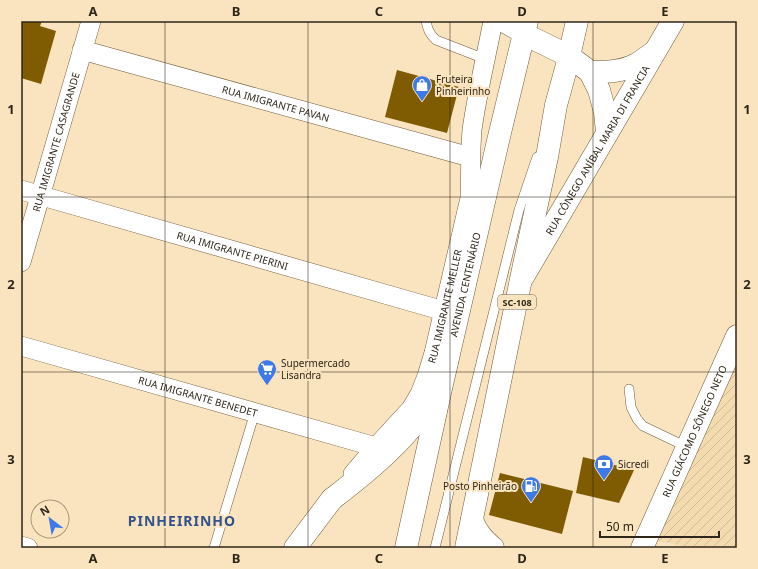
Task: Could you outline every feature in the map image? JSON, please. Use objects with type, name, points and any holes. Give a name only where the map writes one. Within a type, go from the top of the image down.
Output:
[{"type":"main road","name":"SC-108","points":[[466,548],[547,157],[556,105],[577,21]]},
{"type":"main road","name":"RUA CÔNEGO ANÍBAL MARIA DI FRANCIA","points":[[521,279],[673,21]]},
{"type":"main road","points":[[526,28],[569,56],[590,72],[603,100],[607,132]]},
{"type":"main road","name":"AVENIDA CENTENÁRIO","points":[[406,548],[498,141],[526,28]]},
{"type":"main road","points":[[590,72],[609,72],[624,69],[638,64],[655,51]]},
{"type":"main road","name":"RUA GIÁCOMO SÔNEGO NETO","points":[[642,548],[737,336]]},
{"type":"main road","points":[[332,500],[391,449],[413,426],[440,393]]},
{"type":"main road","name":"RUA IMIGRANTE MELLER","points":[[295,548],[332,500]]},
{"type":"main road","points":[[472,520],[477,531],[493,548]]},
{"type":"street","name":"RUA IMIGRANTE CASAGRANDE","points":[[21,262],[91,21]]},
{"type":"street","name":"RUA IMIGRANTE MELLER","points":[[332,500],[376,447],[411,409],[420,394],[427,376],[434,353],[470,198],[470,156],[475,112],[492,21]]},
{"type":"street","points":[[500,21],[526,28]]},
{"type":"street","name":"RUA IMIGRANTE PAVAN","points":[[82,50],[470,156]]},
{"type":"street","name":"RUA IMIGRANTE PIERINI","points":[[21,190],[444,311]]},
{"type":"street","name":"RUA IMIGRANTE BENEDET","points":[[21,346],[376,447]]},
{"type":"street","points":[[21,546],[28,548]]},
{"type":"lane","points":[[426,21],[428,31],[436,40],[485,58]]},
{"type":"lane","points":[[435,548],[519,210],[556,105]]},
{"type":"lane","points":[[630,389],[631,407],[637,419],[643,426],[687,446]]},
{"type":"lane","points":[[214,548],[255,412]]},
{"type":"shaded area","points":[[737,351],[737,548],[692,548],[654,540]]},
{"type":"building","points":[[21,21],[42,21],[40,26],[56,31],[41,84],[21,78]]},
{"type":"building","name":"Fruteira Pinheirinho","points":[[397,70],[459,87],[447,133],[385,117]]},
{"type":"building","name":"Sicredi","points":[[583,457],[634,470],[619,503],[576,493]]},
{"type":"building","name":"Posto Pinheirão","points":[[500,473],[573,491],[562,534],[489,515]]},
{"type":"place","name":"Fruteira Pinheirinho","points":[[422,102]]},
{"type":"place","name":"Supermercado Lisandra","points":[[267,386]]},
{"type":"place","name":"Sicredi","points":[[604,481]]},
{"type":"place","name":"Posto Pinheirão","points":[[531,503]]},
{"type":"district","name":"PINHEIRINHO","points":[[182,520]]}]
